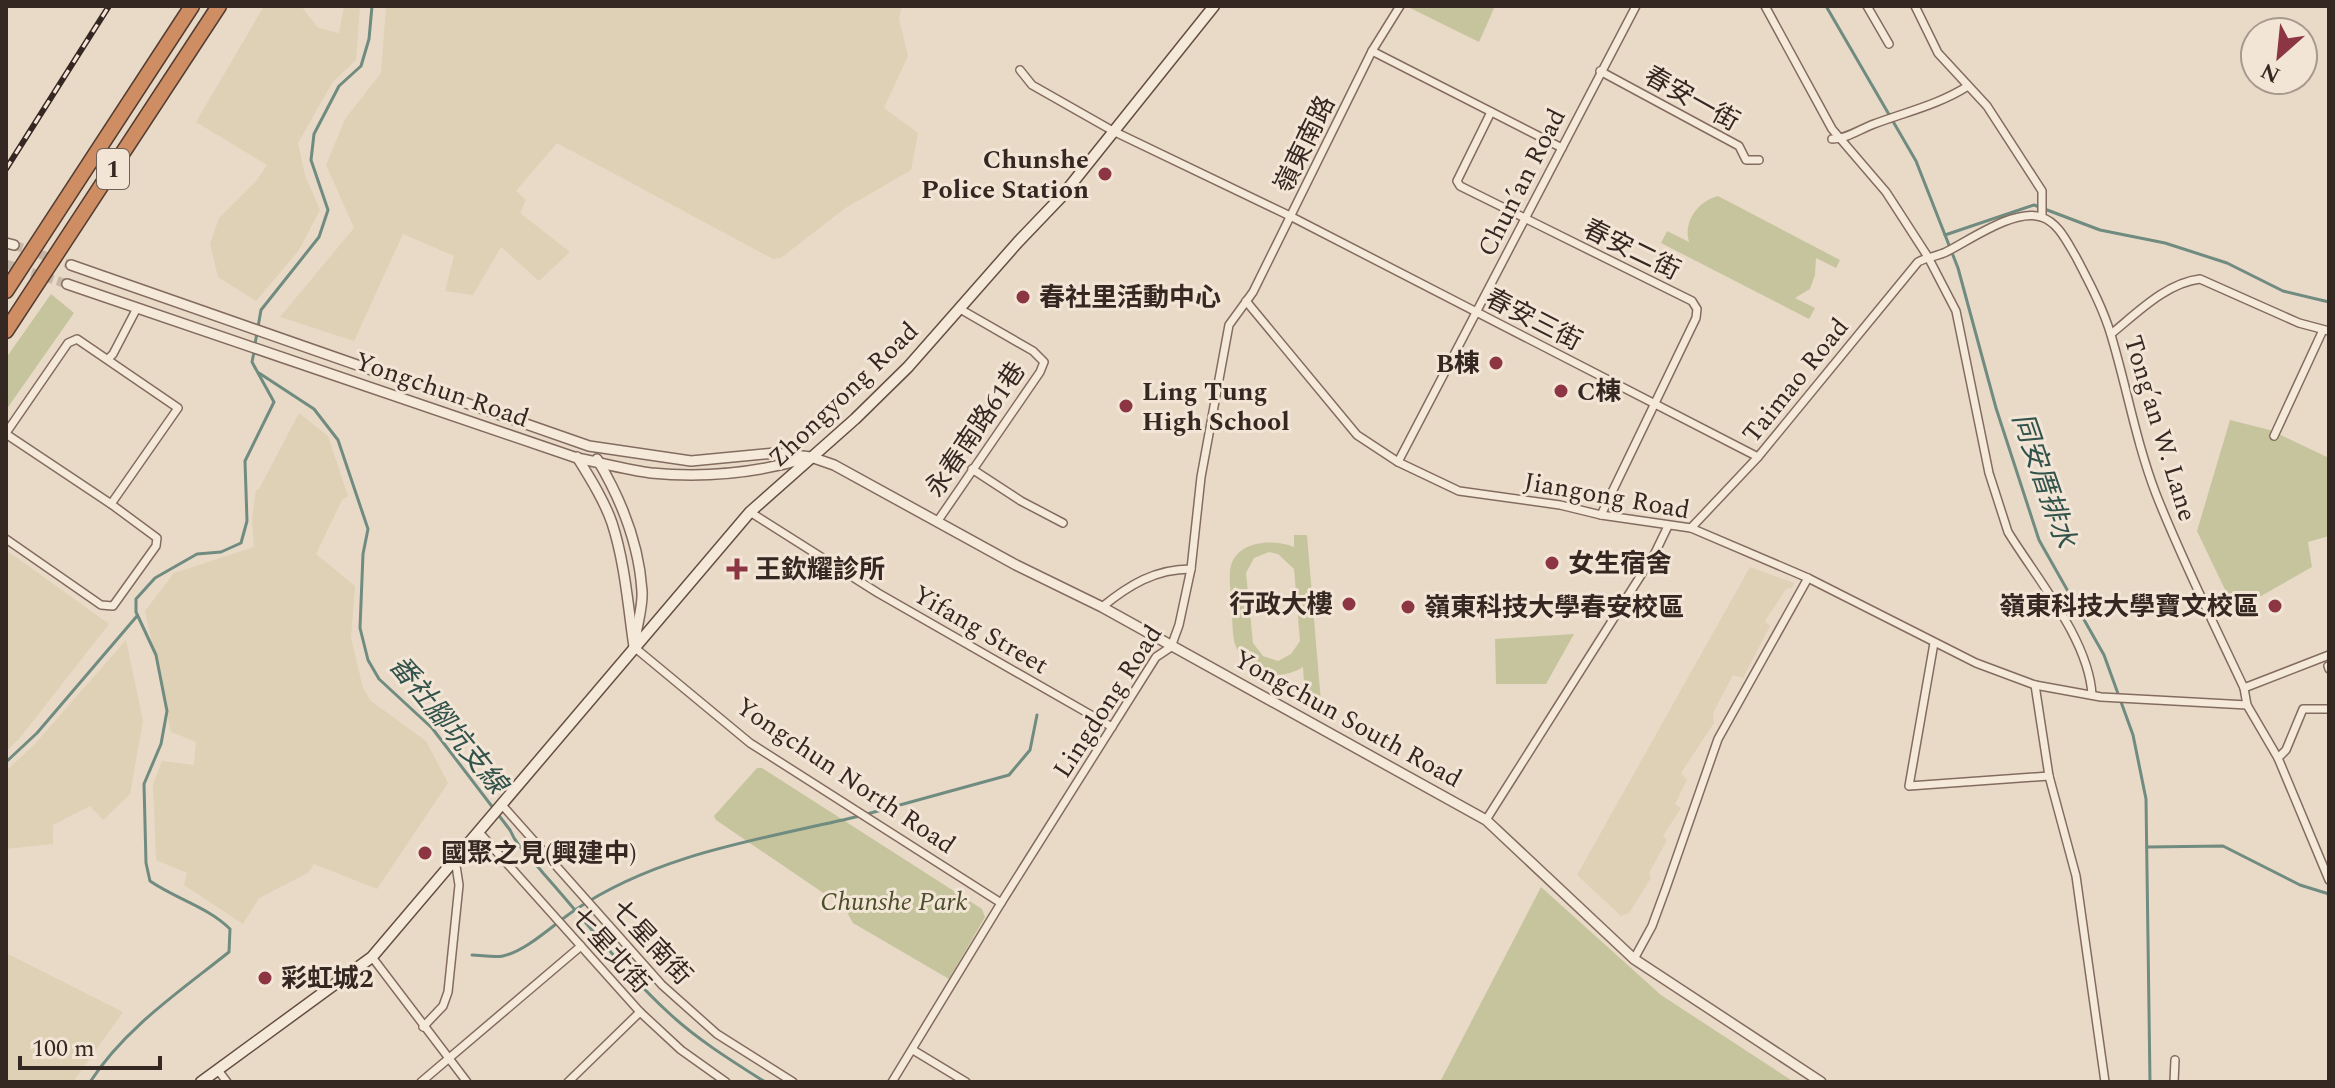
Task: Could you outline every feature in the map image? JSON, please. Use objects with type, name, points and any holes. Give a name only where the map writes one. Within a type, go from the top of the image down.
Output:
[{"type":"highway","name":"1","points":[[6,291],[192,6]]},
{"type":"highway","name":"1","points":[[6,331],[219,6]]},
{"type":"main road","name":"Zhongyong Road","points":[[481,827],[750,512],[855,419],[908,367],[1062,196],[1214,6]]},
{"type":"main road","points":[[201,1082],[372,957],[481,827]]},
{"type":"street","name":"嶺東南路","points":[[1246,301],[1372,51],[1400,6]]},
{"type":"street","name":"Chun’an Road","points":[[1398,462],[1636,6]]},
{"type":"street","points":[[1765,6],[1836,139],[1886,192],[1928,257],[1960,323],[1989,473],[2008,532],[2081,652],[2096,696]]},
{"type":"street","points":[[1867,6],[1889,44]]},
{"type":"street","points":[[1915,6],[1938,53],[1998,122],[2042,191],[2042,217],[2021,216],[1973,235],[1943,254],[1928,257]]},
{"type":"street","points":[[1372,51],[1562,148]]},
{"type":"street","points":[[1020,70],[1032,85],[1113,131],[1290,216]]},
{"type":"street","name":"春安一街","points":[[1600,71],[1739,146],[1746,160],[1759,160]]},
{"type":"street","points":[[1836,139],[1944,101],[1968,86]]},
{"type":"street","name":"春安二街","points":[[1491,112],[1457,181],[1460,186],[1692,301],[1697,309],[1696,318],[1601,515]]},
{"type":"street","name":"春安三街","points":[[1290,216],[1758,457]]},
{"type":"street","name":"Tong’an W. Lane","points":[[2042,217],[2057,227],[2098,301],[2111,334],[2134,427],[2155,491],[2244,688],[2247,705]]},
{"type":"street","name":"Taimao Road","points":[[1691,528],[1758,457],[1918,262],[1928,257]]},
{"type":"street","name":"Yongchun Road","points":[[71,265],[589,446]]},
{"type":"street","points":[[2111,334],[2162,293],[2190,280],[2200,279],[2299,323],[2326,330],[2274,436]]},
{"type":"street","points":[[67,284],[137,308],[108,359]]},
{"type":"street","name":"Jiangong Road","points":[[1246,301],[1346,425],[1367,444],[1459,491],[1691,528],[1808,578],[1976,663],[2035,685],[2096,696],[2247,705]]},
{"type":"street","name":"Lingdong Road","points":[[892,1082],[1156,657],[1171,647],[1191,569],[1201,477],[1229,325],[1246,301]]},
{"type":"street","name":"Yongchun Road","points":[[137,308],[492,431],[599,462]]},
{"type":"street","name":"永春南路61巷","points":[[937,522],[1044,362],[1033,351],[960,309]]},
{"type":"street","points":[[6,539],[101,605],[113,606],[156,546],[157,538],[6,434],[68,343],[77,339],[178,408],[111,504]]},
{"type":"street","points":[[566,440],[602,500],[612,524],[622,563],[634,647]]},
{"type":"street","points":[[589,446],[617,497],[638,561],[643,594],[634,647]]},
{"type":"street","name":"Yongchun South Road","points":[[589,446],[691,461],[775,453],[811,457],[834,465],[1016,565],[1102,607],[1486,820],[1634,959],[1821,1082]]},
{"type":"street","points":[[599,462],[651,473],[696,474],[770,469],[811,457]]},
{"type":"street","points":[[972,469],[1021,501],[1063,523]]},
{"type":"street","name":"Yifang Street","points":[[750,512],[878,593],[1112,727]]},
{"type":"street","points":[[1486,820],[1655,553],[1668,526]]},
{"type":"street","points":[[1102,607],[1127,588],[1152,575],[1173,569],[1191,569]]},
{"type":"street","points":[[1634,959],[1652,926],[1718,739],[1808,578]]},
{"type":"street","points":[[1934,643],[1909,786],[2049,776]]},
{"type":"street","name":"Yongchun North Road","points":[[634,647],[750,743],[1001,903]]},
{"type":"street","points":[[2244,688],[2329,655]]},
{"type":"street","points":[[2035,685],[2049,776],[2076,876],[2105,1082]]},
{"type":"street","points":[[2247,705],[2278,758],[2329,880]]},
{"type":"street","points":[[2278,758],[2286,750],[2303,709],[2329,709]]},
{"type":"street","name":"七星南街","points":[[500,807],[662,985],[717,1034],[793,1082]]},
{"type":"street","name":"七星北街","points":[[481,827],[640,1012],[681,1050],[726,1082]]},
{"type":"street","points":[[423,1027],[443,1006],[448,992],[459,885],[455,857]]},
{"type":"street","points":[[421,1082],[581,946]]},
{"type":"street","points":[[372,957],[467,1082]]},
{"type":"street","points":[[568,1082],[640,1012]]},
{"type":"street","points":[[913,1050],[966,1082]]},
{"type":"street","points":[[2174,1082],[2175,1060]]},
{"type":"street","points":[[218,1070],[227,1082]]},
{"type":"shaded area","points":[[264,6],[301,6],[318,28],[339,33],[344,6],[360,6],[356,60],[332,83],[298,143],[305,175],[320,210],[299,250],[256,301],[218,277],[210,244],[219,218],[257,180],[267,165],[196,122]]},
{"type":"shaded area","points":[[386,6],[902,6],[899,19],[908,56],[884,108],[918,133],[911,170],[844,209],[781,258],[773,259],[557,143],[516,191],[526,200],[520,213],[570,252],[539,281],[501,247],[473,295],[445,291],[454,256],[403,234],[354,341],[280,317],[354,228],[326,165],[345,119],[381,73]]},
{"type":"shaded area","points":[[299,413],[328,436],[348,496],[342,500],[316,554],[355,586],[351,638],[363,688],[371,701],[426,741],[448,783],[377,889],[314,864],[308,873],[259,898],[243,924],[184,885],[187,873],[156,860],[153,784],[162,761],[194,765],[196,742],[171,732],[145,611],[174,573],[254,547],[252,518],[256,490]]},
{"type":"shaded area","points":[[6,550],[109,624],[19,739],[6,751]]},
{"type":"shaded area","points":[[1750,567],[1794,583],[1792,588],[1786,589],[1765,621],[1770,626],[1743,678],[1733,675],[1713,713],[1714,723],[1681,773],[1687,780],[1675,804],[1681,808],[1663,836],[1667,840],[1649,873],[1651,878],[1629,913],[1621,916],[1577,875]]},
{"type":"shaded area","points":[[126,640],[143,721],[130,794],[103,820],[90,806],[53,825],[53,844],[6,849],[6,771],[34,745]]},
{"type":"shaded area","points":[[6,953],[123,1012],[73,1082],[6,1082]]},
{"type":"green space","points":[[1406,6],[1495,6],[1479,42]]},
{"type":"green space","points":[[1718,196],[1840,260],[1836,268],[1816,258],[1810,289],[1795,298],[1815,308],[1809,319],[1661,243],[1667,231],[1689,242],[1688,227],[1694,213],[1704,202]]},
{"type":"green space","points":[[51,294],[74,313],[6,410],[6,358]]},
{"type":"green space","points":[[2230,420],[2270,430],[2329,458],[2329,536],[2308,542],[2312,567],[2247,604],[2228,596],[2197,531]]},
{"type":"green space","points":[[1294,535],[1307,535],[1321,702],[1305,702],[1303,667],[1282,675],[1262,672],[1245,661],[1234,641],[1230,580],[1232,562],[1245,548],[1254,544],[1275,543],[1294,547]],"holes":[[[1269,552],[1278,554],[1294,569],[1300,641],[1291,654],[1278,661],[1263,656],[1253,643],[1246,573],[1254,558]]]},
{"type":"green space","points":[[1574,634],[1546,684],[1496,684],[1495,639]]},
{"type":"green space","name":"Chunshe Park","points":[[757,768],[762,768],[982,909],[985,917],[949,979],[853,923],[844,907],[716,820],[714,816]]},
{"type":"green space","points":[[1541,887],[1661,995],[1794,1082],[1441,1080]]},
{"type":"waterway","points":[[255,344],[261,310],[319,237],[328,210],[311,160],[314,134],[339,86],[361,66],[369,39],[372,6]]},
{"type":"waterway","name":"同安厝排水","points":[[1826,6],[1916,161],[1958,268],[1996,408],[2039,540],[2104,655],[2133,735],[2146,799],[2150,1082]]},
{"type":"waterway","points":[[1945,235],[2034,205],[2100,230],[2165,243],[2227,263],[2283,291],[2329,302]]},
{"type":"waterway","points":[[90,1082],[136,1028],[229,952],[230,929],[212,915],[150,881],[146,863],[144,784],[161,744],[167,711],[156,655],[136,612],[136,599],[155,578],[197,554],[221,552],[241,543],[247,521],[245,461],[274,402],[252,362],[254,352]]},
{"type":"waterway","name":"番社腳坑支線","points":[[259,373],[314,409],[338,440],[368,529],[363,554],[360,628],[368,660],[379,679],[432,728],[521,847],[637,981],[692,1033],[765,1082]]},
{"type":"waterway","points":[[6,762],[37,733],[137,616]]},
{"type":"waterway","points":[[867,814],[1009,775],[1030,750],[1037,715]]},
{"type":"waterway","points":[[472,955],[499,957],[512,953],[607,891],[677,861],[860,816]]},
{"type":"waterway","points":[[2147,847],[2223,846],[2300,885],[2329,894]]},
{"type":"tunnel","points":[[14,245],[71,265]]},
{"type":"tunnel","points":[[6,264],[67,284]]},
{"type":"railway","points":[[6,169],[109,6]]},
{"type":"place","name":"Chunshe Police Station","points":[[1105,174]]},
{"type":"place","name":"春社里活動中心","points":[[1023,297]]},
{"type":"place","name":"B棟","points":[[1496,363]]},
{"type":"place","name":"C棟","points":[[1561,391]]},
{"type":"place","name":"Ling Tung High School","points":[[1126,406]]},
{"type":"place","name":"女生宿舍","points":[[1552,563]]},
{"type":"place","name":"王欽耀診所","points":[[737,569]]},
{"type":"place","name":"行政大樓","points":[[1349,604]]},
{"type":"place","name":"嶺東科技大學寶文校區","points":[[2275,606]]},
{"type":"place","name":"嶺東科技大學春安校區","points":[[1408,607]]},
{"type":"place","name":"國聚之見(興建中)","points":[[425,853]]},
{"type":"place","name":"彩虹城2","points":[[265,978]]}]
